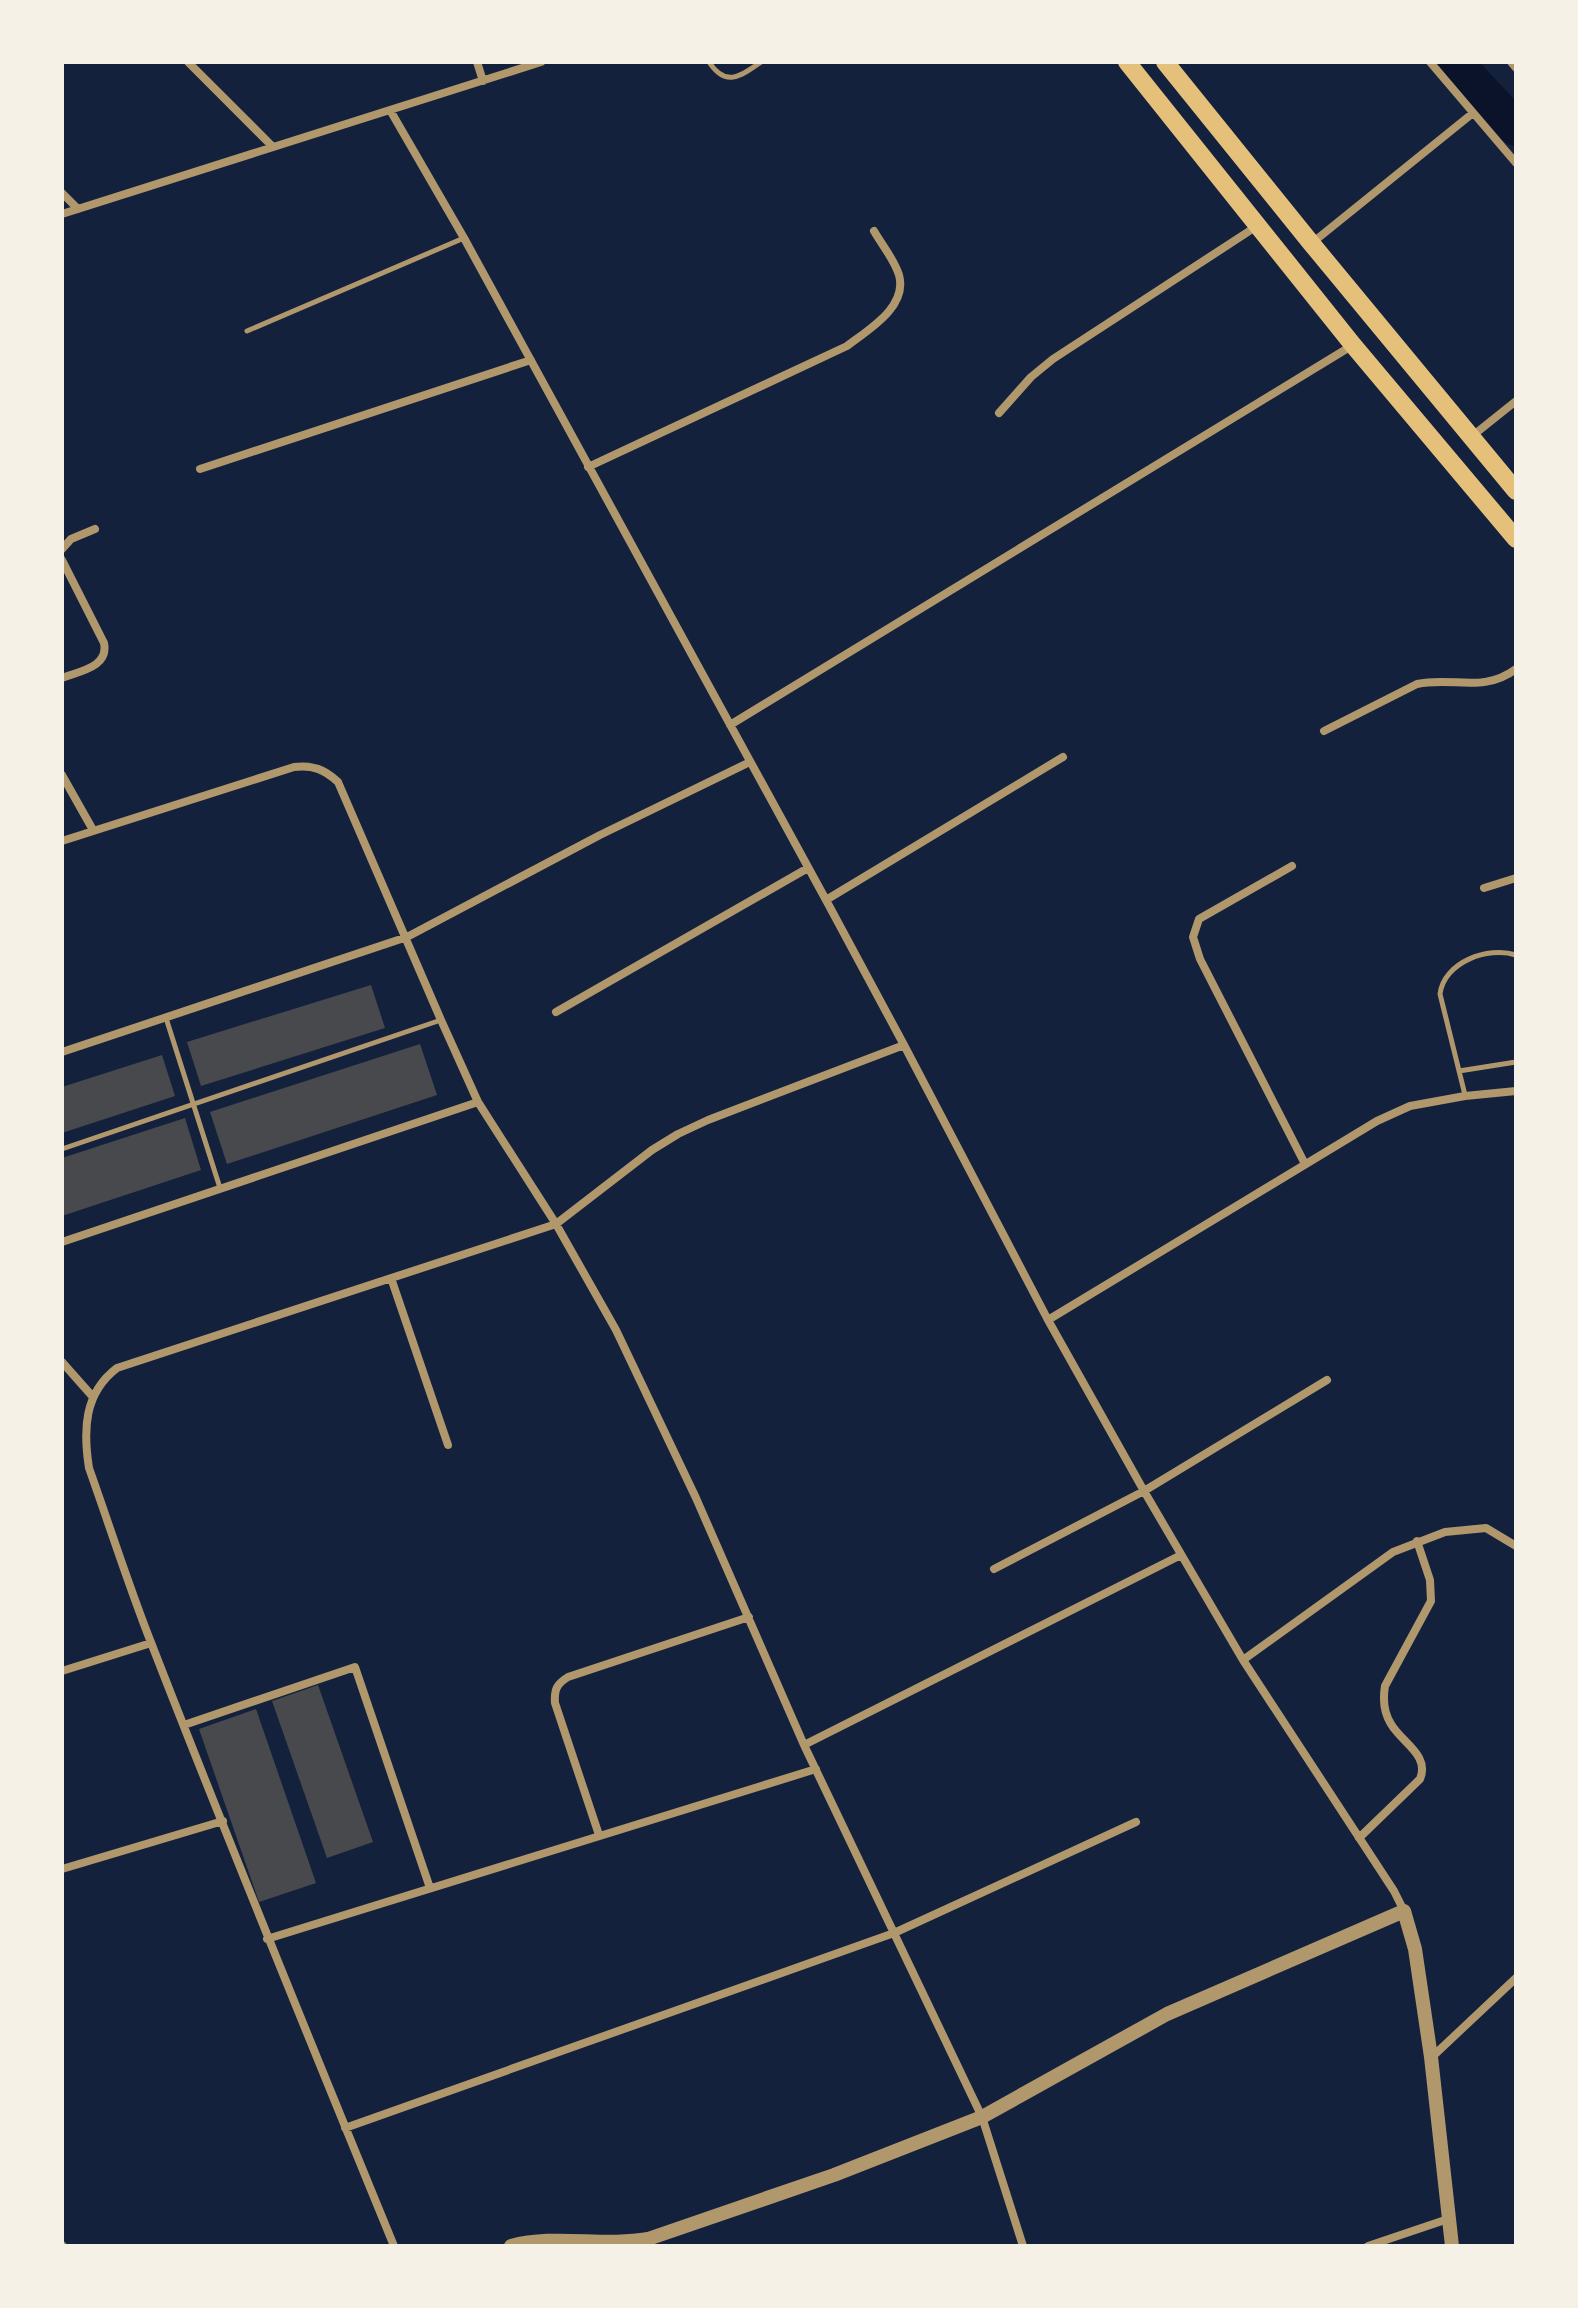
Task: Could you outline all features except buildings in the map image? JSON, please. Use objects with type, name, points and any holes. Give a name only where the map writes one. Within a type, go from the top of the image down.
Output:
[{"type":"highway","points":[[1127,62],[1353,345],[1516,539]]},
{"type":"highway","points":[[1165,62],[1516,491]]},
{"type":"street","points":[[188,62],[273,147]]},
{"type":"street","points":[[477,62],[483,81]]},
{"type":"street","points":[[62,214],[541,62]]},
{"type":"street","points":[[1430,62],[1516,163]]},
{"type":"street","points":[[1511,62],[1516,68]]},
{"type":"street","points":[[390,110],[464,238],[826,900],[1048,1320],[1144,1491],[1243,1660],[1404,1911],[1415,1949],[1431,2057],[1452,2246]]},
{"type":"street","points":[[1311,243],[1473,113]]},
{"type":"street","points":[[62,193],[78,209]]},
{"type":"street","points":[[999,413],[1031,377],[1053,359],[1257,226]]},
{"type":"street","points":[[588,467],[847,346],[876,324],[894,305],[900,291],[900,278],[874,231]]},
{"type":"street","points":[[730,725],[1353,345]]},
{"type":"street","points":[[200,469],[531,360]]},
{"type":"street","points":[[1471,437],[1516,401]]},
{"type":"street","points":[[62,549],[71,539],[95,529]]},
{"type":"street","points":[[62,560],[106,651],[102,661],[96,665],[62,678]]},
{"type":"street","points":[[1324,731],[1417,684],[1432,681],[1479,685],[1516,669]]},
{"type":"street","points":[[826,900],[1063,757]]},
{"type":"street","points":[[62,1052],[407,937],[600,835],[750,762]]},
{"type":"street","points":[[62,841],[294,767],[319,768],[338,782],[478,1102],[556,1224],[616,1330],[696,1498],[804,1745],[982,2117],[1023,2246]]},
{"type":"street","points":[[62,775],[93,830]]},
{"type":"street","points":[[1292,866],[1199,919],[1193,937],[1200,959],[1305,1164]]},
{"type":"street","points":[[556,1012],[808,868]]},
{"type":"street","points":[[1484,888],[1516,878]]},
{"type":"street","points":[[394,2246],[267,1939],[151,1643],[89,1468],[86,1419],[93,1397],[104,1378],[117,1368],[556,1224],[652,1150],[678,1134],[904,1045]]},
{"type":"street","points":[[1048,1320],[1377,1121],[1410,1106],[1516,1091]]},
{"type":"street","points":[[62,1242],[478,1102]]},
{"type":"street","points":[[391,1278],[448,1445]]},
{"type":"street","points":[[62,1362],[93,1397]]},
{"type":"street","points":[[994,1569],[1144,1491],[1327,1380]]},
{"type":"street","points":[[1243,1660],[1393,1552],[1417,1541],[1445,1532],[1486,1528],[1516,1546]]},
{"type":"street","points":[[1359,1838],[1420,1779],[1424,1770],[1421,1759],[1390,1724],[1383,1698],[1385,1686],[1431,1601],[1430,1580],[1417,1541]]},
{"type":"street","points":[[804,1745],[1181,1555]]},
{"type":"street","points":[[599,1835],[555,1703],[554,1692],[559,1682],[749,1617]]},
{"type":"street","points":[[62,1671],[151,1643]]},
{"type":"street","points":[[184,1725],[355,1667],[430,1888]]},
{"type":"street","points":[[267,1939],[816,1769]]},
{"type":"street","points":[[62,1869],[223,1821]]},
{"type":"street","points":[[345,2128],[894,1933],[1136,1822]]},
{"type":"street","points":[[511,2246],[635,2241],[664,2234],[834,2175],[982,2117],[1167,2014],[1404,1911]]},
{"type":"street","points":[[1431,2057],[1516,1978]]},
{"type":"street","points":[[1368,2246],[1448,2219]]},
{"type":"lane","points":[[709,62],[721,75],[732,78],[761,62]]},
{"type":"lane","points":[[247,331],[464,238]]},
{"type":"lane","points":[[1465,1096],[1440,994],[1441,985],[1454,969],[1469,959],[1499,952],[1516,955]]},
{"type":"lane","points":[[166,1017],[220,1188]]},
{"type":"lane","points":[[62,1149],[441,1020]]},
{"type":"lane","points":[[1459,1071],[1516,1062]]},
{"type":"waterway","points":[[1455,62],[1516,128]]}]
